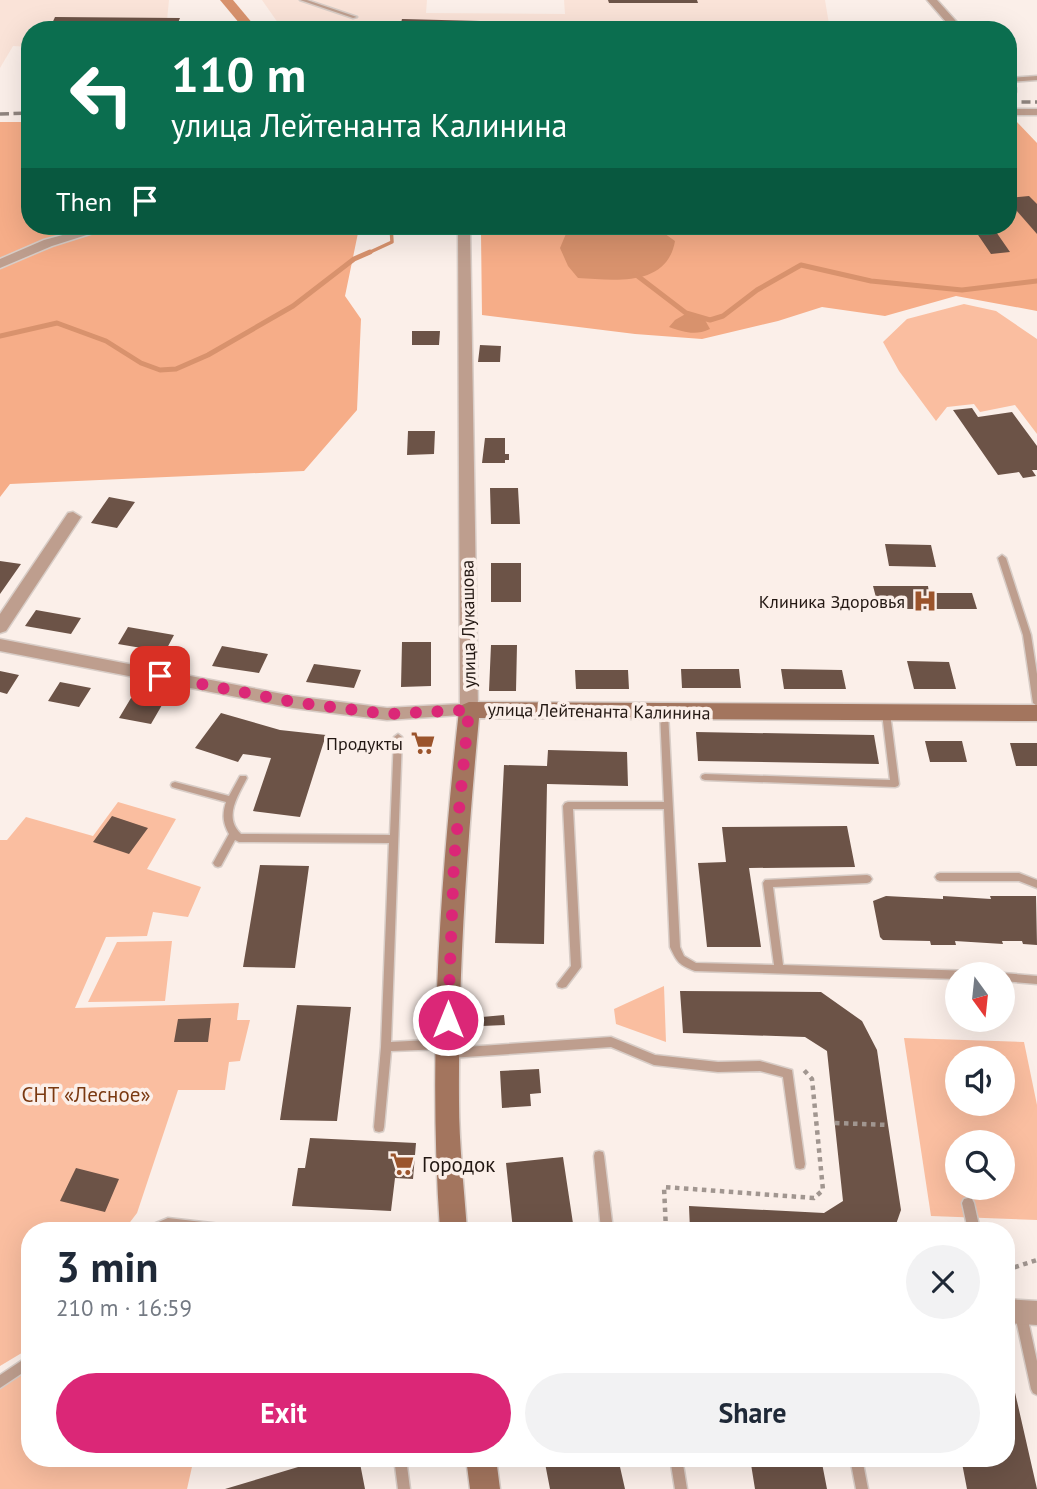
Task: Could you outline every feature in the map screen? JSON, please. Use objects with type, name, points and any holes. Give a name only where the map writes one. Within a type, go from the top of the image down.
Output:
[{"type":"main road","name":"улица Лейтенанта Калинина","points":[[469,710],[1037,713]]},
{"type":"main road","name":"улица Лукашова","points":[[453,1222],[446,1105],[448,972],[454,860],[469,710]]},
{"type":"main road","points":[[482,1467],[485,1489]]},
{"type":"street","points":[[932,0],[951,21]]},
{"type":"street","points":[[1017,112],[1037,111]]},
{"type":"street","points":[[1023,112],[1037,127]]},
{"type":"street","points":[[0,264],[48,243],[76,235]]},
{"type":"street","name":"улица Лукашова","points":[[464,235],[469,710]]},
{"type":"street","points":[[0,627],[73,517]]},
{"type":"street","name":"улица Лейтенанта Калинина","points":[[0,645],[293,702],[387,714],[469,710]]},
{"type":"lane","points":[[302,0],[355,17]]},
{"type":"lane","points":[[1017,83],[1037,78]]},
{"type":"lane","points":[[1002,558],[1027,635],[1037,703]]},
{"type":"lane","points":[[664,712],[675,947],[681,959],[695,967],[945,974]]},
{"type":"lane","points":[[705,777],[895,784],[886,713]]},
{"type":"lane","points":[[379,1127],[386,1047],[398,737]]},
{"type":"lane","points":[[243,778],[227,811],[228,824],[234,834],[245,840],[392,839]]},
{"type":"lane","points":[[175,785],[232,800]]},
{"type":"lane","points":[[562,984],[576,967],[568,806],[669,805]]},
{"type":"lane","points":[[218,863],[234,834]]},
{"type":"lane","points":[[940,877],[1018,877],[1037,884]]},
{"type":"lane","points":[[779,969],[768,883],[867,879]]},
{"type":"lane","points":[[1015,978],[1037,980]]},
{"type":"lane","points":[[386,1047],[448,1049],[611,1042],[654,1060],[718,1067],[760,1066],[788,1073],[800,1164]]},
{"type":"lane","points":[[599,1156],[606,1222]]},
{"type":"lane","points":[[968,1203],[972,1222]]},
{"type":"lane","points":[[1021,1312],[1037,1389]]},
{"type":"lane","points":[[0,1382],[21,1368]]},
{"type":"lane","points":[[401,1467],[404,1489]]},
{"type":"lane","points":[[677,1467],[681,1489]]},
{"type":"lane","points":[[858,1467],[862,1489]]},
{"type":"path","points":[[666,1222],[664,1187],[814,1198],[823,1190],[812,1080],[793,1062]]},
{"type":"path","points":[[835,1123],[888,1125]]},
{"type":"path","points":[[1015,1267],[1037,1260]]},
{"type":"shaded area","points":[[0,0],[169,0],[167,21],[21,21],[21,46],[13,46],[0,68]]},
{"type":"shaded area","points":[[262,0],[427,0],[426,13],[565,14],[564,0],[825,0],[828,21],[277,21]]},
{"type":"shaded area","points":[[0,122],[21,122],[21,235],[358,235],[345,296],[361,319],[357,410],[304,471],[10,484],[0,497]]},
{"type":"shaded area","points":[[1017,122],[1037,143],[1037,311],[956,296],[885,316],[822,307],[778,321],[702,339],[635,334],[482,315],[481,235],[1017,235]]},
{"type":"shaded area","points":[[565,235],[667,235],[675,241],[670,256],[661,267],[650,274],[622,280],[578,278],[568,266],[560,248]]},
{"type":"shaded area","points":[[689,312],[705,320],[710,329],[694,333],[669,327]]},
{"type":"green space","points":[[964,304],[996,311],[1037,339],[1037,434],[1015,405],[980,412],[974,404],[947,407],[936,421],[899,371],[883,342],[907,319]]},
{"type":"green space","name":"СНТ «Лесное»","points":[[118,802],[176,819],[147,869],[201,887],[188,917],[153,912],[147,936],[106,937],[75,1008],[239,1003],[237,1020],[250,1020],[240,1061],[229,1062],[225,1090],[178,1090],[137,1213],[130,1222],[21,1222],[21,1353],[0,1366],[0,840],[7,840],[26,817],[93,836]]},
{"type":"green space","points":[[172,941],[165,1001],[88,1002],[117,942]]},
{"type":"green space","points":[[664,986],[666,1042],[616,1024],[614,1009]]},
{"type":"green space","points":[[904,1038],[1024,1042],[1037,1105],[1037,1220],[931,1216]]},
{"type":"green space","points":[[21,1368],[21,1467],[192,1467],[187,1489],[0,1489],[0,1381]]},
{"type":"building","points":[[608,0],[697,0],[698,3],[609,3]]},
{"type":"building","points":[[55,17],[180,18],[179,21],[53,21]]},
{"type":"building","points":[[402,19],[479,21],[401,21]]},
{"type":"building","points":[[1029,196],[1037,204],[1037,234],[1017,211],[1017,197]]},
{"type":"building","points":[[978,235],[998,235],[1010,252],[991,254]]},
{"type":"building","points":[[412,331],[440,331],[439,345],[412,345]]},
{"type":"building","points":[[480,345],[501,346],[500,362],[478,362]]},
{"type":"building","points":[[972,408],[978,417],[1012,412],[1037,446],[1037,470],[1032,470],[1036,476],[1023,478],[1019,472],[998,475],[953,410]]},
{"type":"building","points":[[408,431],[435,431],[434,454],[407,455]]},
{"type":"building","points":[[485,438],[505,438],[505,454],[509,454],[509,460],[505,460],[505,463],[482,463]]},
{"type":"building","points":[[490,488],[518,488],[520,524],[491,524]]},
{"type":"building","points":[[109,497],[135,502],[117,528],[91,523]]},
{"type":"building","points":[[885,544],[931,545],[936,567],[889,566]]},
{"type":"building","points":[[0,561],[21,564],[0,594]]},
{"type":"building","points":[[491,563],[521,563],[521,602],[491,602]]},
{"type":"building","name":"Клиника Здоровья","points":[[873,586],[928,586],[929,593],[972,593],[977,609],[879,609]]},
{"type":"building","points":[[36,610],[81,618],[71,634],[25,626]]},
{"type":"building","points":[[128,627],[174,635],[165,652],[118,644]]},
{"type":"building","points":[[402,642],[431,642],[431,686],[401,687]]},
{"type":"building","points":[[491,645],[517,645],[516,691],[489,691]]},
{"type":"building","points":[[222,646],[268,654],[259,673],[212,666]]},
{"type":"building","points":[[907,661],[949,662],[956,689],[914,689]]},
{"type":"building","points":[[314,664],[361,670],[354,688],[306,682]]},
{"type":"building","points":[[681,669],[739,669],[741,688],[682,688]]},
{"type":"building","points":[[781,669],[842,670],[846,689],[784,689]]},
{"type":"building","points":[[575,670],[628,670],[629,689],[576,689]]},
{"type":"building","points":[[0,671],[19,675],[7,694],[0,692]]},
{"type":"building","points":[[60,682],[91,688],[79,707],[48,701]]},
{"type":"building","points":[[131,698],[162,705],[151,724],[119,718]]},
{"type":"building","points":[[221,713],[280,730],[326,735],[300,817],[253,811],[271,758],[243,754],[238,762],[195,748]]},
{"type":"building","points":[[696,732],[874,735],[879,764],[698,761]]},
{"type":"building","name":"Продукты","points":[[417,735],[430,735],[430,751],[417,752]]},
{"type":"building","points":[[925,741],[962,741],[967,762],[930,762]]},
{"type":"building","points":[[1010,743],[1037,743],[1037,766],[1016,766]]},
{"type":"building","points":[[548,750],[627,752],[628,786],[547,784],[544,944],[495,943],[504,765],[547,766]]},
{"type":"building","points":[[112,816],[148,828],[129,854],[93,842]]},
{"type":"building","points":[[847,826],[855,867],[749,868],[761,947],[707,947],[698,863],[726,862],[722,827]]},
{"type":"building","points":[[260,865],[309,866],[295,968],[243,967]]},
{"type":"building","points":[[886,896],[991,899],[990,896],[1036,896],[1037,945],[1023,944],[1022,941],[1002,941],[1003,944],[955,941],[956,945],[931,945],[930,941],[883,940],[880,937],[873,901]]},
{"type":"building","points":[[680,991],[821,992],[862,1021],[877,1050],[901,1210],[897,1222],[690,1222],[689,1206],[824,1213],[843,1201],[827,1051],[805,1037],[683,1033]]},
{"type":"building","points":[[297,1005],[351,1007],[337,1121],[280,1120]]},
{"type":"building","points":[[504,1015],[505,1025],[482,1026],[482,1017]]},
{"type":"building","points":[[211,1018],[208,1042],[174,1042],[178,1019]]},
{"type":"building","points":[[539,1069],[541,1093],[530,1094],[531,1106],[502,1108],[500,1071]]},
{"type":"building","points":[[310,1138],[416,1143],[413,1179],[395,1178],[391,1211],[292,1206],[298,1168],[305,1168]]},
{"type":"building","points":[[563,1157],[573,1222],[512,1222],[506,1163]]},
{"type":"building","points":[[76,1168],[119,1179],[105,1212],[60,1201]]},
{"type":"building","points":[[1015,1392],[1037,1489],[967,1489],[963,1467],[1015,1467]]},
{"type":"building","points":[[298,1467],[361,1467],[365,1489],[225,1489]]},
{"type":"building","points":[[546,1467],[620,1467],[625,1489],[550,1489]]},
{"type":"building","points":[[751,1467],[823,1467],[827,1489],[755,1489]]},
{"type":"waterway","points":[[226,0],[244,21]]},
{"type":"waterway","points":[[366,254],[392,242],[392,235]]},
{"type":"waterway","points":[[0,336],[57,323],[106,341],[141,363],[160,370],[176,369],[208,355],[293,306],[354,259],[370,252]]},
{"type":"waterway","points":[[635,274],[686,313],[710,320],[723,316],[757,290],[801,265],[871,281],[962,290],[1037,281]]},
{"type":"railway","points":[[1017,102],[1037,102]]},
{"type":"railway","points":[[0,114],[21,113]]},
{"type":"place","name":"Клиника Здоровья","points":[[925,601]]},
{"type":"place","name":"Продукты","points":[[423,743]]},
{"type":"place","name":"Городок","points":[[402,1164]]},
{"type":"route","points":[[160,676],[293,702],[387,714],[469,710],[454,860],[448,1020]]}]
